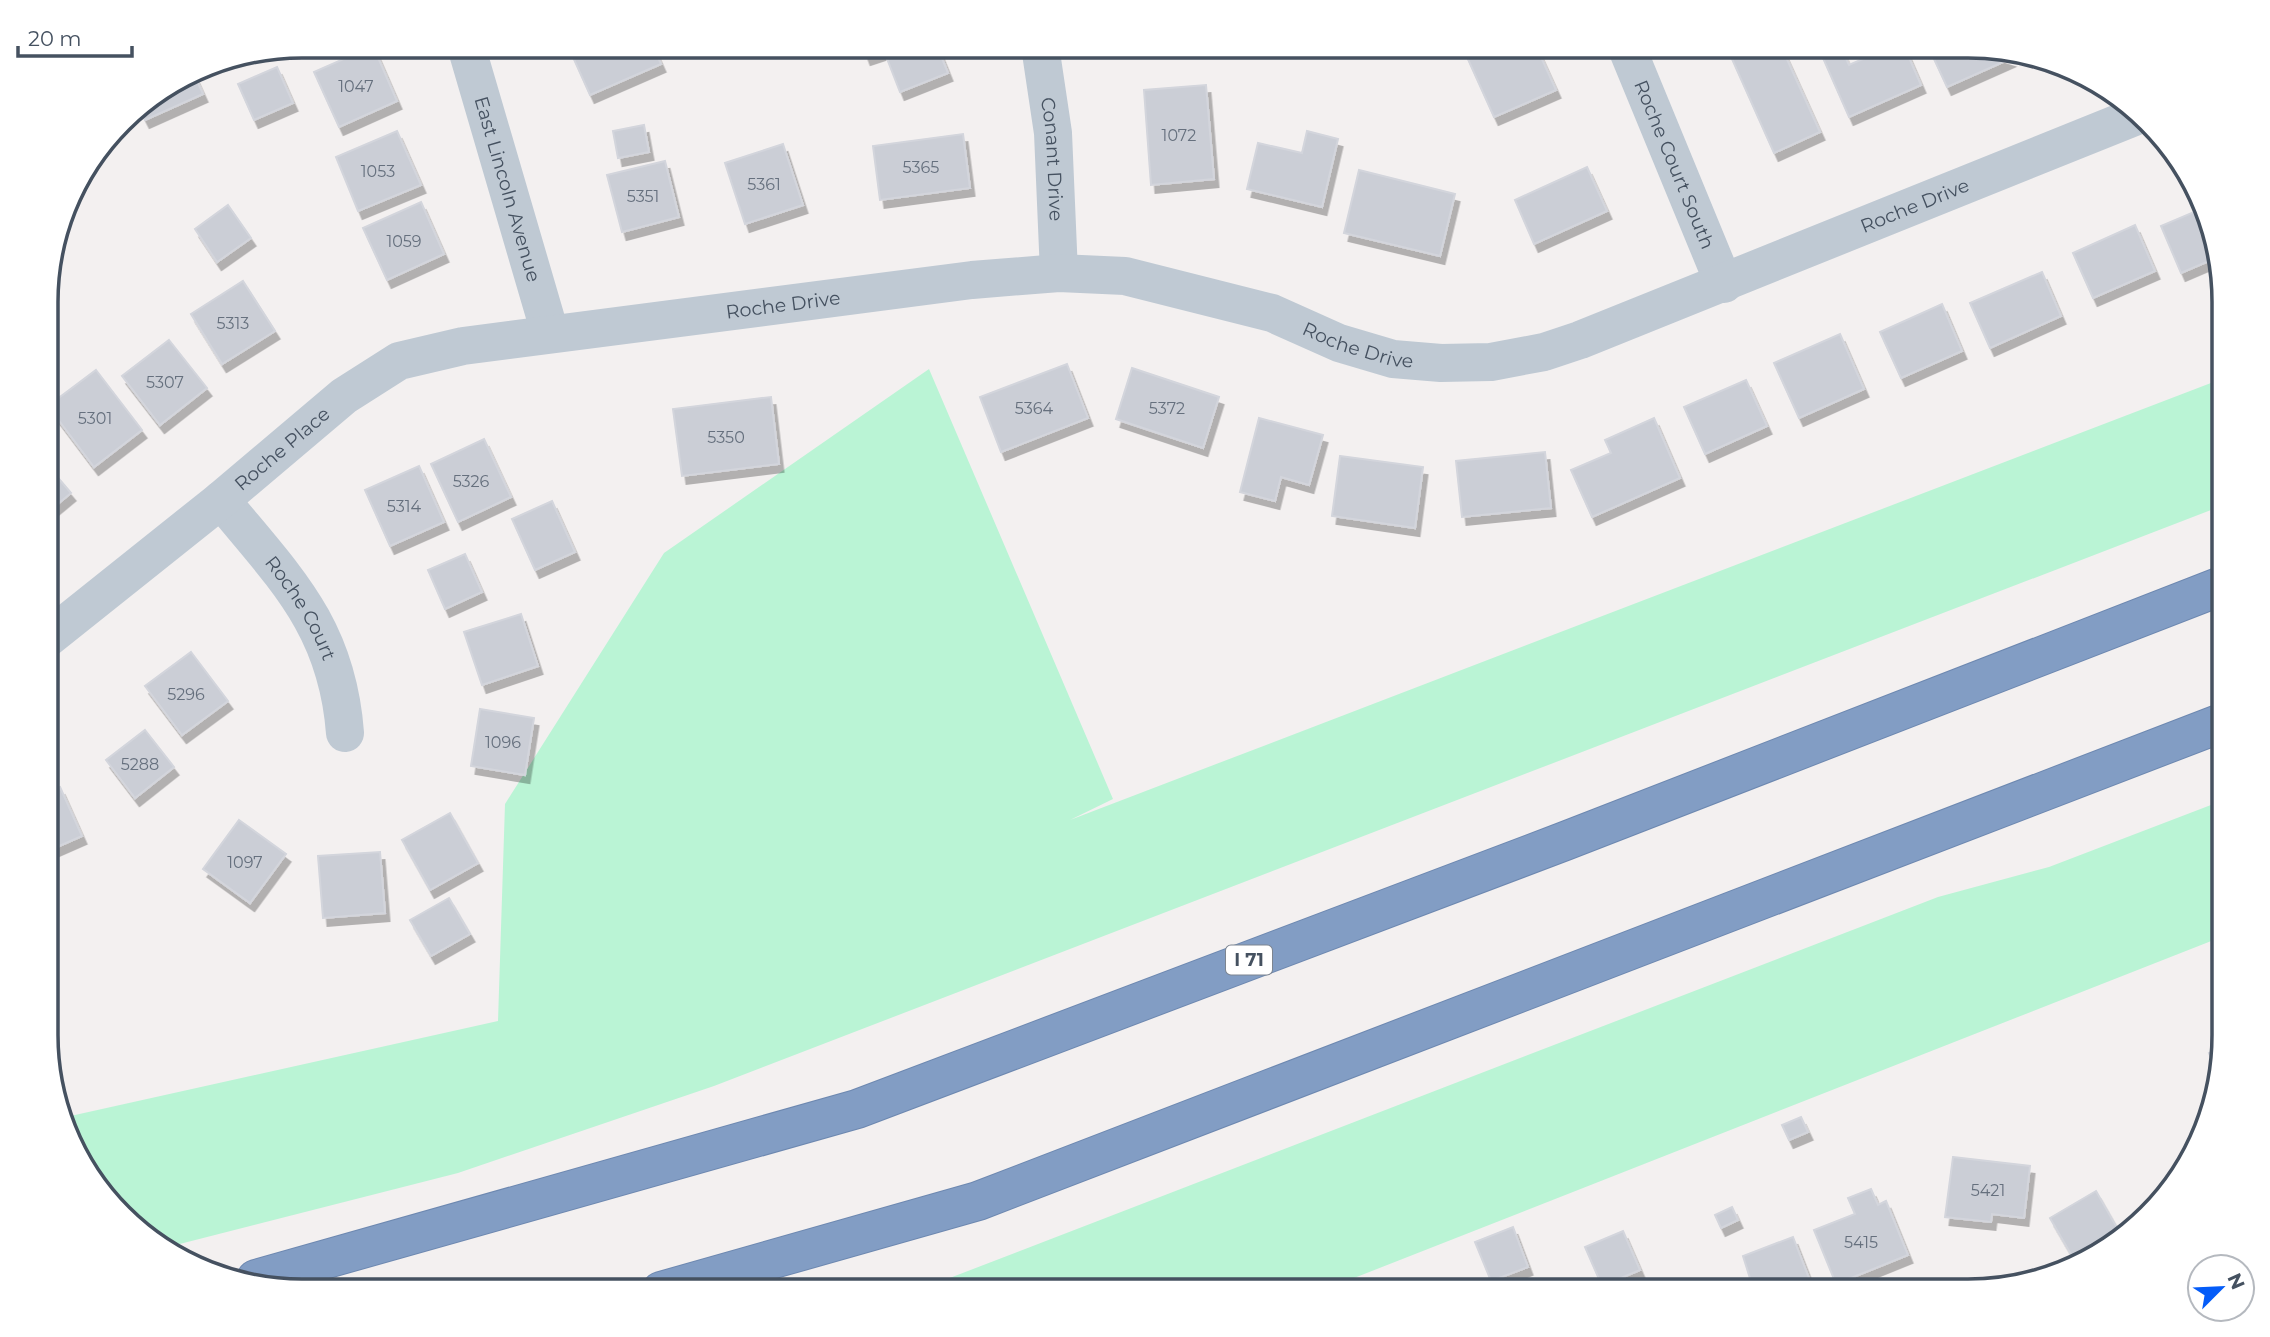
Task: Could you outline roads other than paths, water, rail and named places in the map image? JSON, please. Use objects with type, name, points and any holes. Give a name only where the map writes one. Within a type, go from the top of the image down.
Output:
[{"type":"highway","name":"I 71","points":[[266,1276],[857,1109],[1552,846],[2212,590]]},
{"type":"highway","points":[[703,1279],[978,1200],[2212,727]]},
{"type":"street","name":"East Lincoln Avenue","points":[[470,58],[550,333]]},
{"type":"street","name":"Conant Drive","points":[[1042,58],[1053,132],[1059,272]]},
{"type":"street","name":"Roche Court South","points":[[1631,58],[1724,284]]},
{"type":"street","name":"Roche Drive","points":[[550,333],[972,279],[1059,272],[1125,276],[1272,313],[1339,343],[1393,359],[1441,363],[1491,362],[1544,352],[1724,284],[2129,119]]},
{"type":"street","name":"Roche Place","points":[[58,630],[344,396],[399,361],[463,346],[550,333]]},
{"type":"street","name":"Roche Court","points":[[221,499],[298,593],[328,647],[343,697],[345,733]]}]
